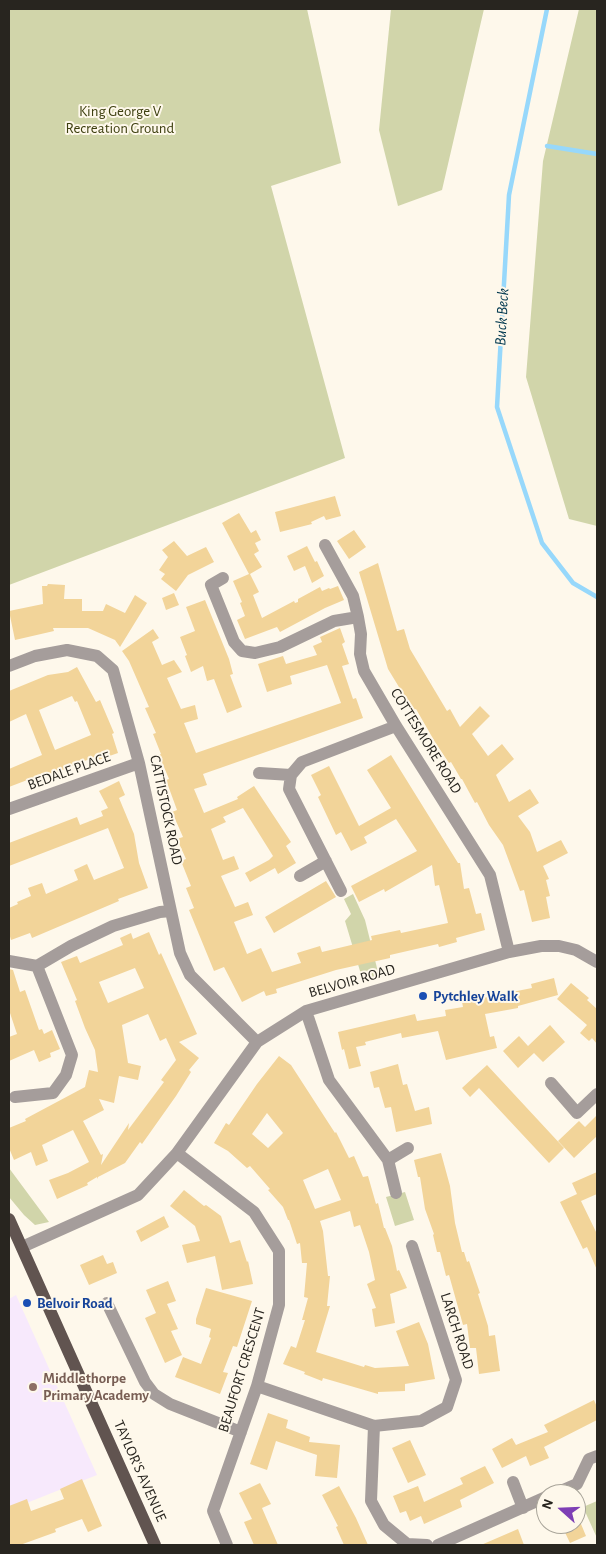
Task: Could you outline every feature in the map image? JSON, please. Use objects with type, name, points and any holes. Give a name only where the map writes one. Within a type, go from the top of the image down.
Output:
[{"type":"main road","name":"TAYLOR'S AVENUE","points":[[9,1220],[155,1545]]},
{"type":"street","name":"COTTESMORE ROAD","points":[[325,545],[353,596],[361,634],[360,654],[364,671],[396,726],[490,876],[509,952]]},
{"type":"street","points":[[224,578],[211,585],[234,642],[242,651],[255,653],[280,647],[334,621],[358,617]]},
{"type":"street","name":"CATTISTOCK ROAD","points":[[9,666],[35,656],[67,650],[97,656],[113,670],[139,763],[180,953],[190,975],[257,1042]]},
{"type":"street","points":[[341,891],[289,789],[291,775],[302,762],[396,726]]},
{"type":"street","name":"BEDALE PLACE","points":[[9,809],[139,763]]},
{"type":"street","points":[[260,773],[291,775]]},
{"type":"street","points":[[300,876],[326,861]]},
{"type":"street","points":[[9,961],[37,966],[71,946],[113,926],[160,912],[171,911]]},
{"type":"street","name":"BELVOIR ROAD","points":[[22,1247],[138,1195],[177,1153],[257,1042],[306,1011],[509,952],[541,946],[559,946],[576,950],[597,962]]},
{"type":"street","points":[[16,1097],[53,1093],[66,1075],[72,1055],[37,966]]},
{"type":"street","points":[[306,1011],[330,1080],[388,1160],[396,1193]]},
{"type":"street","points":[[551,1082],[577,1113],[597,1094]]},
{"type":"street","points":[[388,1160],[408,1148]]},
{"type":"street","name":"BEAUFORT CRESCENT","points":[[177,1153],[254,1212],[279,1251],[279,1305],[257,1386],[213,1511],[227,1545]]},
{"type":"street","name":"LARCH ROAD","points":[[257,1386],[374,1426],[421,1421],[447,1407],[456,1380],[412,1246]]},
{"type":"street","points":[[107,1303],[145,1382],[154,1394],[170,1404],[241,1432]]},
{"type":"street","points":[[374,1426],[371,1501],[384,1525],[407,1544],[427,1545]]},
{"type":"street","points":[[577,1484],[589,1459],[597,1456]]},
{"type":"street","points":[[512,1482],[523,1508]]},
{"type":"street","points":[[438,1545],[536,1502]]},
{"type":"shaded area","name":"Middlethorpe Primary Academy","points":[[16,1295],[97,1475],[9,1510],[9,1299]]},
{"type":"green space","name":"King George V Recreation Ground","points":[[9,9],[307,9],[341,163],[271,186],[345,458],[9,585]]},
{"type":"green space","points":[[391,9],[484,9],[442,190],[398,206],[379,130]]},
{"type":"green space","points":[[579,9],[597,9],[597,526],[569,519],[526,377],[543,161]]},
{"type":"green space","points":[[353,894],[365,920],[379,976],[363,981],[345,921],[351,914],[344,899]]},
{"type":"green space","points":[[9,1168],[49,1222],[35,1225],[9,1197]]},
{"type":"green space","points":[[405,1192],[414,1220],[395,1226],[386,1197]]},
{"type":"green space","points":[[597,1501],[597,1538],[586,1514],[586,1506]]},
{"type":"building","points":[[335,496],[341,516],[326,520],[324,516],[311,522],[312,524],[280,532],[275,512]]},
{"type":"building","points":[[239,513],[251,533],[256,530],[261,540],[255,543],[259,551],[254,554],[262,567],[250,574],[259,592],[253,595],[262,618],[294,601],[295,603],[298,602],[298,599],[320,587],[322,591],[338,586],[344,600],[280,632],[277,627],[245,639],[237,620],[245,616],[240,603],[242,602],[233,581],[249,574],[222,523]]},
{"type":"building","points":[[354,530],[366,547],[349,559],[337,541]]},
{"type":"building","points":[[174,541],[187,556],[206,547],[214,562],[188,575],[176,591],[161,579],[165,574],[159,570],[168,557],[162,550]]},
{"type":"building","points":[[307,546],[324,576],[312,583],[305,566],[294,571],[287,556]]},
{"type":"building","points":[[378,563],[397,631],[404,629],[410,649],[447,711],[450,709],[460,727],[480,706],[490,716],[472,734],[488,756],[502,744],[514,759],[496,775],[509,802],[530,789],[539,803],[518,816],[530,832],[537,852],[561,840],[568,853],[543,866],[549,879],[546,880],[550,896],[546,897],[550,918],[532,922],[524,890],[520,891],[503,845],[451,762],[449,763],[435,742],[416,709],[413,710],[388,669],[359,572]]},
{"type":"building","points":[[48,584],[65,585],[64,599],[82,599],[82,611],[103,611],[106,604],[125,613],[135,595],[147,603],[120,647],[115,640],[88,628],[53,628],[54,631],[15,640],[9,611],[43,604],[42,586],[47,586]]},
{"type":"building","points":[[174,593],[179,605],[166,610],[162,598]]},
{"type":"building","points":[[205,600],[229,659],[233,674],[230,675],[242,707],[227,713],[214,679],[207,681],[203,666],[191,672],[180,637],[195,631],[186,607]]},
{"type":"building","points":[[340,628],[345,642],[342,644],[349,664],[342,666],[353,699],[356,698],[363,718],[203,774],[207,785],[194,789],[204,813],[238,799],[237,797],[254,786],[291,842],[286,846],[296,863],[278,874],[275,868],[250,882],[245,873],[273,856],[243,808],[223,817],[226,822],[211,829],[223,860],[234,856],[239,869],[221,876],[235,907],[248,902],[253,915],[234,922],[247,954],[261,948],[272,972],[301,963],[297,953],[320,946],[322,952],[372,940],[371,936],[400,930],[401,933],[448,923],[439,885],[435,886],[432,865],[385,892],[384,889],[359,902],[351,886],[417,851],[396,819],[364,837],[367,843],[351,851],[341,832],[336,835],[318,797],[321,795],[311,775],[329,766],[359,826],[391,808],[367,770],[391,755],[458,863],[460,863],[464,889],[469,888],[476,914],[481,913],[485,930],[456,938],[457,942],[439,947],[438,944],[390,955],[390,958],[336,970],[276,989],[277,993],[266,996],[264,991],[242,1002],[224,967],[214,971],[189,910],[194,908],[186,888],[191,886],[181,861],[186,859],[177,839],[183,837],[172,812],[177,810],[166,780],[169,779],[153,734],[156,733],[145,708],[149,707],[129,661],[122,651],[153,629],[159,638],[152,642],[162,665],[174,660],[182,672],[167,678],[181,709],[195,705],[198,719],[184,723],[196,753],[341,703],[327,665],[290,676],[292,684],[267,692],[258,664],[283,656],[286,664],[317,655],[313,646],[322,642],[320,637]]},
{"type":"building","points":[[77,667],[96,702],[100,700],[114,733],[112,734],[118,753],[98,760],[97,756],[50,775],[48,772],[9,787],[9,769],[42,755],[26,714],[9,722],[9,691],[48,675],[68,672]],"holes":[[[72,696],[75,702],[77,701],[91,735],[55,750],[39,710]]]},
{"type":"building","points":[[119,781],[125,795],[119,798],[134,834],[139,863],[148,888],[118,899],[119,901],[32,938],[30,933],[11,940],[9,933],[9,908],[31,896],[28,888],[42,883],[46,894],[78,880],[74,870],[87,864],[94,880],[124,868],[108,828],[9,866],[9,843],[77,817],[80,825],[103,816],[101,811],[108,808],[99,791]]},
{"type":"building","points":[[326,881],[336,897],[274,933],[265,917]]},
{"type":"building","points":[[149,932],[159,955],[161,953],[197,1034],[179,1042],[199,1058],[189,1070],[191,1072],[176,1096],[142,1144],[140,1142],[125,1163],[98,1177],[98,1179],[97,1177],[87,1183],[88,1185],[57,1199],[49,1180],[89,1162],[73,1130],[42,1145],[48,1161],[36,1166],[31,1152],[14,1160],[9,1148],[9,1128],[26,1121],[25,1119],[85,1087],[89,1070],[98,1072],[95,1050],[61,962],[77,956],[80,963],[123,945],[120,938],[131,933],[133,939]],"holes":[[[135,968],[144,988],[108,1003],[99,982]],[[148,1014],[160,1041],[166,1038],[176,1060],[161,1080],[164,1082],[128,1130],[129,1123],[101,1165],[103,1154],[101,1155],[83,1121],[104,1110],[99,1099],[114,1103],[119,1076],[138,1080],[141,1066],[128,1063],[122,1025]]]},
{"type":"building","points":[[9,969],[13,970],[20,992],[25,990],[39,1030],[42,1029],[44,1034],[52,1030],[60,1049],[50,1053],[51,1057],[39,1062],[34,1050],[9,1061],[9,1037],[17,1034],[9,1010]]},
{"type":"building","points":[[554,978],[558,995],[518,1006],[518,1008],[485,1014],[490,1037],[494,1036],[497,1048],[446,1060],[438,1031],[402,1038],[401,1033],[365,1042],[366,1045],[356,1047],[361,1066],[349,1069],[338,1032],[415,1014],[417,1021],[446,1016],[445,1010],[463,1007],[462,1002],[532,988],[531,984]]},
{"type":"building","points":[[571,983],[589,998],[587,1000],[597,1009],[597,1044],[592,1038],[589,1041],[580,1033],[587,1025],[557,999]]},
{"type":"building","points":[[550,1025],[565,1042],[543,1062],[534,1053],[518,1068],[503,1051],[519,1036],[528,1046]]},
{"type":"building","points":[[279,1056],[291,1065],[336,1132],[349,1158],[354,1156],[363,1177],[368,1176],[376,1204],[378,1203],[384,1228],[392,1246],[397,1271],[399,1270],[407,1288],[390,1294],[395,1323],[375,1327],[372,1309],[376,1308],[367,1284],[375,1280],[369,1252],[360,1225],[354,1227],[350,1211],[320,1221],[323,1231],[328,1276],[330,1276],[327,1306],[330,1306],[316,1352],[364,1367],[365,1365],[375,1368],[409,1366],[396,1331],[419,1322],[428,1344],[435,1379],[405,1384],[405,1391],[378,1392],[378,1394],[323,1378],[322,1381],[283,1364],[291,1346],[296,1348],[305,1320],[302,1320],[308,1298],[304,1297],[307,1263],[302,1263],[300,1243],[297,1244],[283,1207],[268,1190],[270,1189],[250,1166],[247,1168],[228,1151],[214,1143],[226,1123],[229,1125]],"holes":[[[267,1113],[283,1133],[268,1148],[252,1134]],[[328,1169],[341,1200],[315,1209],[303,1180]]]},
{"type":"building","points":[[398,1064],[403,1085],[407,1084],[415,1111],[429,1107],[432,1124],[396,1132],[391,1107],[385,1108],[379,1087],[374,1088],[370,1072]]},
{"type":"building","points":[[487,1065],[564,1148],[549,1163],[479,1088],[470,1097],[462,1088]]},
{"type":"building","points":[[597,1115],[597,1136],[574,1158],[558,1141],[579,1121],[585,1127]]},
{"type":"building","points":[[441,1153],[450,1186],[455,1223],[462,1252],[464,1252],[467,1262],[469,1261],[480,1293],[478,1294],[488,1326],[489,1336],[495,1335],[500,1371],[479,1374],[476,1348],[470,1348],[467,1324],[463,1325],[449,1275],[446,1276],[440,1252],[437,1252],[434,1234],[425,1209],[420,1177],[418,1177],[414,1160]]},
{"type":"building","points":[[597,1172],[597,1194],[581,1201],[597,1234],[597,1270],[587,1247],[583,1249],[560,1202],[577,1194],[572,1183]]},
{"type":"building","points":[[184,1190],[204,1206],[206,1205],[221,1216],[230,1243],[240,1240],[248,1261],[253,1284],[222,1290],[215,1256],[187,1263],[182,1245],[200,1241],[195,1226],[170,1206]]},
{"type":"building","points":[[164,1216],[169,1227],[141,1242],[136,1231]]},
{"type":"building","points":[[103,1255],[107,1264],[113,1262],[117,1273],[89,1285],[80,1265]]},
{"type":"building","points":[[168,1281],[176,1301],[167,1304],[178,1329],[171,1331],[182,1355],[165,1363],[145,1318],[156,1313],[146,1290]]},
{"type":"building","points":[[206,1288],[252,1301],[237,1347],[233,1346],[223,1372],[228,1373],[220,1394],[175,1377],[183,1357],[201,1364],[211,1338],[209,1337],[211,1329],[196,1324]]},
{"type":"building","points":[[594,1400],[597,1407],[597,1420],[544,1447],[549,1458],[530,1466],[526,1456],[502,1468],[492,1449],[512,1438],[516,1445],[548,1432],[544,1425]]},
{"type":"building","points":[[268,1413],[288,1420],[286,1428],[310,1437],[309,1442],[340,1445],[337,1478],[315,1476],[317,1455],[276,1441],[267,1470],[250,1464]]},
{"type":"building","points":[[410,1440],[426,1475],[408,1483],[392,1448]]},
{"type":"building","points":[[485,1466],[494,1483],[460,1500],[462,1507],[424,1524],[421,1516],[410,1521],[406,1511],[400,1513],[393,1496],[418,1486],[424,1502],[463,1484],[460,1478]]},
{"type":"building","points":[[82,1479],[102,1526],[88,1532],[82,1519],[55,1529],[56,1532],[20,1545],[9,1545],[9,1506],[27,1499],[31,1511],[64,1499],[60,1489]]},
{"type":"building","points":[[260,1483],[271,1504],[262,1508],[278,1545],[254,1545],[244,1522],[252,1519],[239,1493]]},
{"type":"building","points":[[339,1486],[368,1545],[344,1545],[336,1527],[338,1526],[322,1495]]},
{"type":"building","points":[[518,1529],[524,1545],[481,1545]]},
{"type":"building","points":[[566,1534],[585,1534],[586,1536],[570,1543]]},
{"type":"waterway","name":"Buck Beck","points":[[547,9],[509,195],[497,407],[542,543],[573,583],[597,597]]},
{"type":"waterway","points":[[547,146],[597,154]]},
{"type":"place","name":"Pytchley Walk","points":[[423,996]]},
{"type":"place","name":"Belvoir Road","points":[[27,1303]]},
{"type":"place","name":"Middlethorpe Primary Academy","points":[[33,1387]]}]
